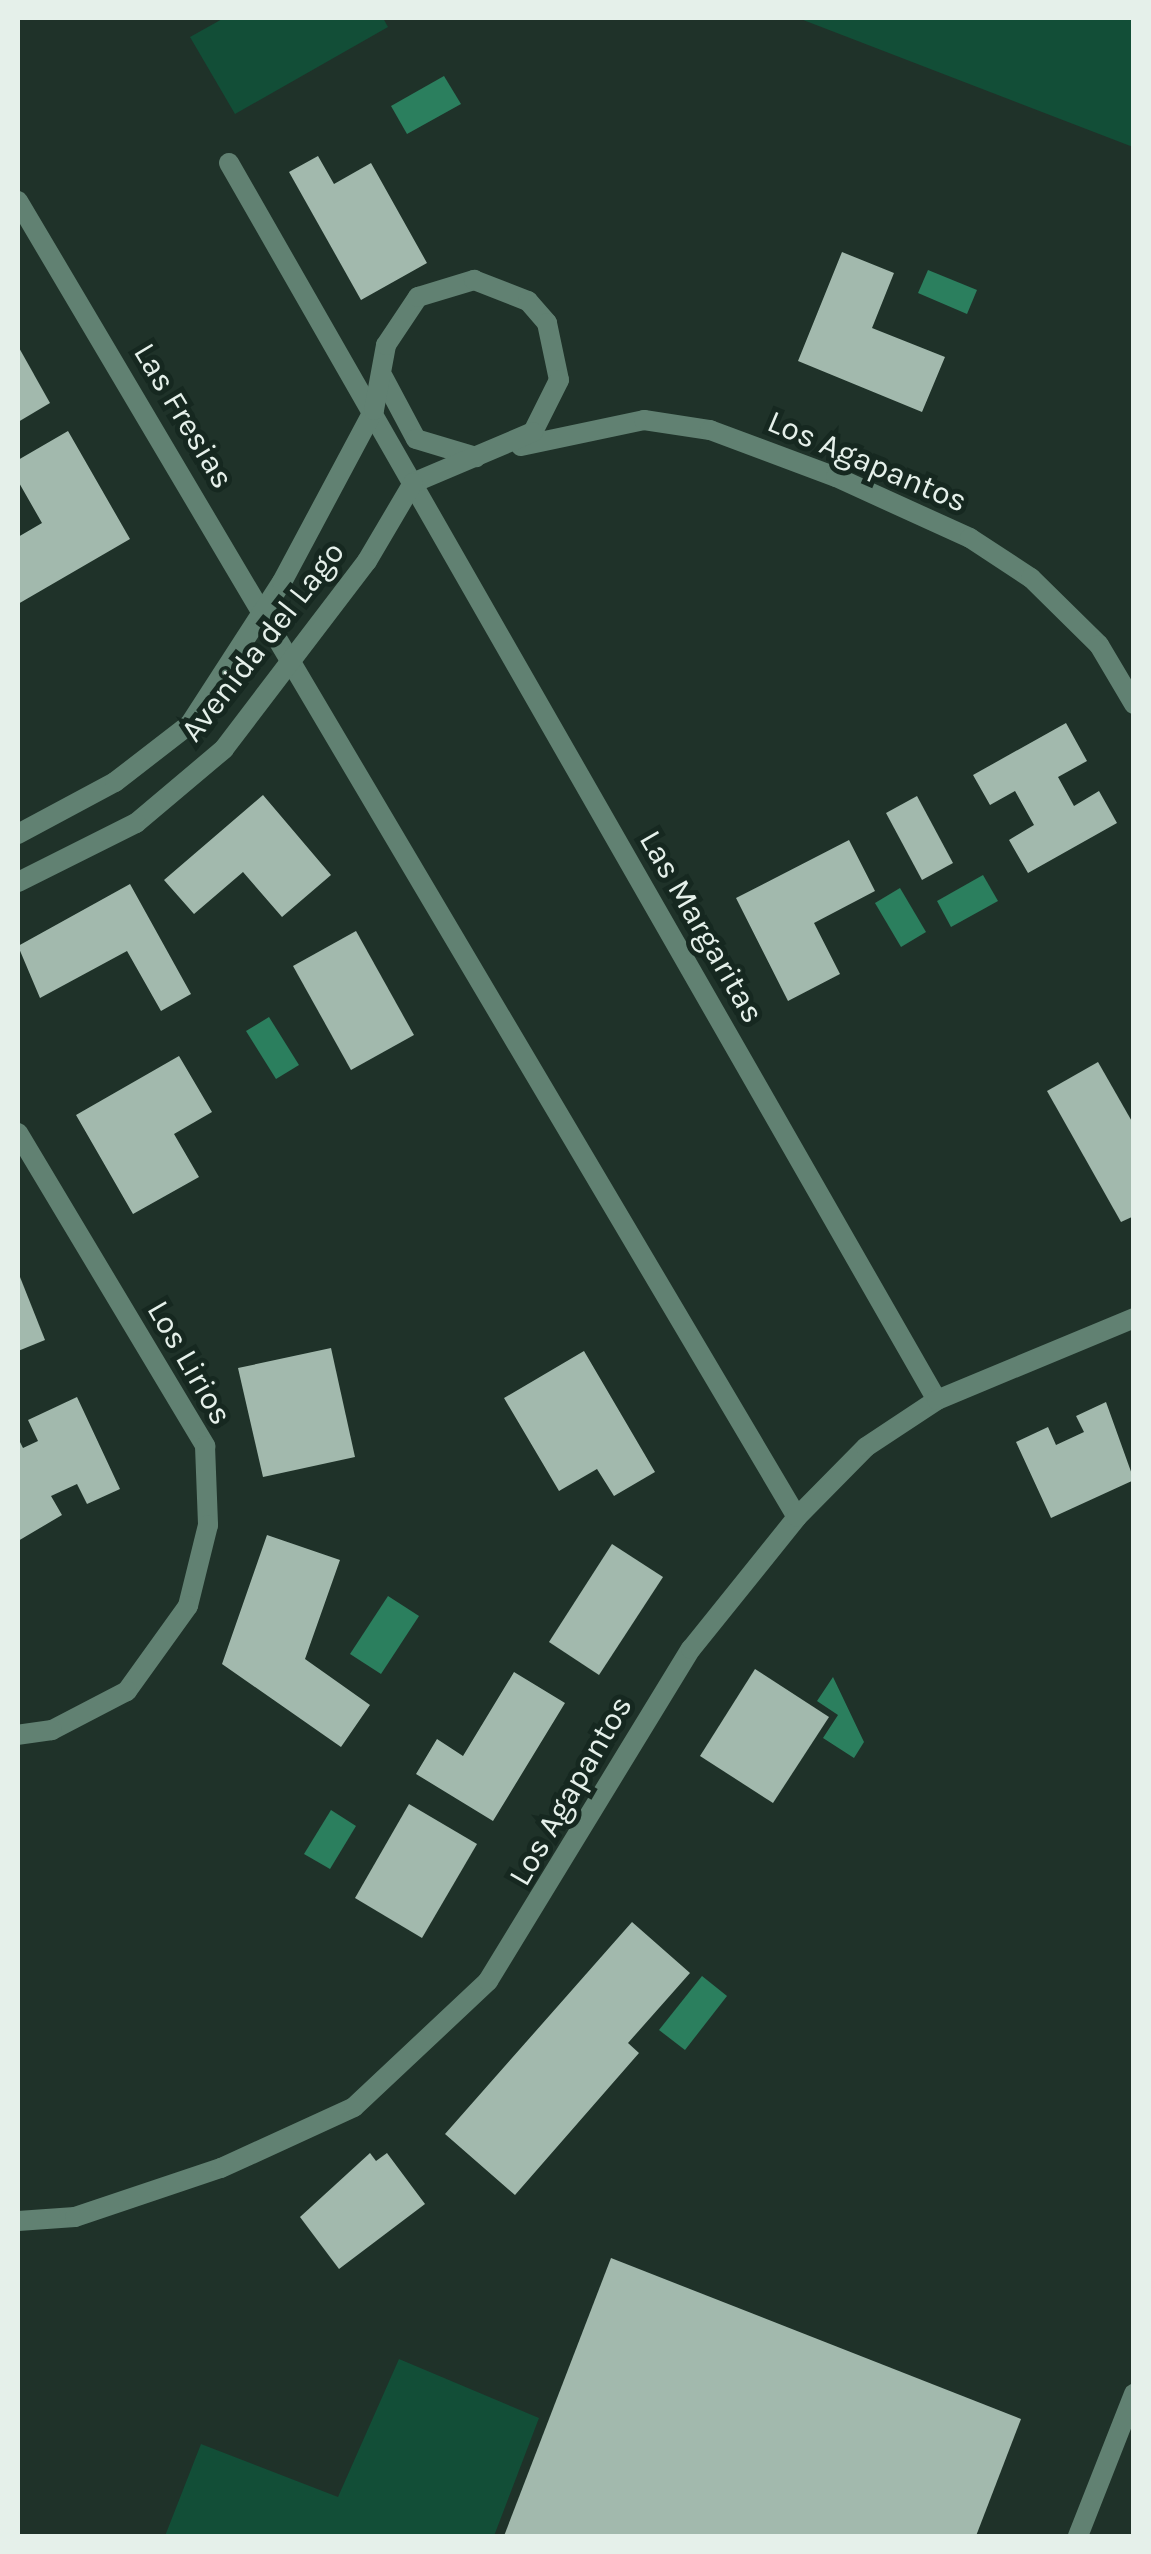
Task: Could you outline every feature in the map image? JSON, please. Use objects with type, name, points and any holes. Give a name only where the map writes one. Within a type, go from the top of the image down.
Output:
[{"type":"street","points":[[229,163],[414,483]]},
{"type":"street","name":"Las Fresias","points":[[18,202],[294,662]]},
{"type":"street","name":"Avenida del Lago","points":[[18,834],[115,782],[190,724],[264,609],[374,410],[398,318],[418,297],[474,280],[515,293],[547,323],[559,380],[551,409],[510,450],[414,483],[294,662],[224,749],[136,824],[18,882]]},
{"type":"street","points":[[383,374],[416,439],[486,457]]},
{"type":"street","name":"Los Agapantos","points":[[510,450],[644,420],[710,430],[836,477],[970,538],[1031,578],[1098,646],[1134,704]]},
{"type":"street","name":"Las Margaritas","points":[[414,483],[936,1400]]},
{"type":"street","points":[[294,662],[797,1517]]},
{"type":"street","name":"Los Lirios","points":[[18,1133],[206,1446],[208,1526],[188,1606],[127,1691],[52,1730],[18,1734]]},
{"type":"street","name":"Los Agapantos","points":[[18,2221],[75,2217],[203,2174],[354,2106],[488,1982],[691,1649],[797,1517],[866,1447],[936,1400],[1134,1318]]},
{"type":"street","points":[[1078,2536],[1134,2394]]},
{"type":"shaded area","points":[[224,18],[383,18],[388,27],[235,114],[190,37]]},
{"type":"shaded area","points":[[798,18],[1133,18],[1133,147]]},
{"type":"shaded area","points":[[444,76],[461,104],[407,134],[391,106]]},
{"type":"shaded area","points":[[928,270],[977,290],[967,314],[918,293]]},
{"type":"shaded area","points":[[983,875],[998,901],[951,927],[937,901]]},
{"type":"shaded area","points":[[900,888],[926,932],[901,947],[875,903]]},
{"type":"shaded area","points":[[269,1017],[299,1065],[276,1079],[246,1031]]},
{"type":"shaded area","points":[[388,1596],[419,1616],[381,1674],[350,1654]]},
{"type":"shaded area","points":[[833,1677],[864,1742],[854,1758],[823,1738],[838,1715],[817,1701]]},
{"type":"shaded area","points":[[331,1810],[356,1826],[330,1869],[304,1854]]},
{"type":"shaded area","points":[[702,1976],[727,1996],[685,2050],[659,2030]]},
{"type":"shaded area","points":[[399,2359],[539,2418],[494,2536],[165,2536],[201,2444],[338,2497]]},
{"type":"building","points":[[318,156],[334,184],[371,163],[427,263],[361,300],[289,172]]},
{"type":"building","points":[[842,252],[894,273],[872,328],[945,357],[922,412],[798,361]]},
{"type":"building","points":[[18,346],[50,403],[18,422]]},
{"type":"building","points":[[68,431],[130,539],[18,604],[18,537],[42,523],[18,481],[18,460]]},
{"type":"building","points":[[1066,723],[1087,761],[1058,777],[1074,806],[1099,791],[1117,823],[1028,873],[1009,840],[1034,825],[1015,791],[990,805],[973,775]]},
{"type":"building","points":[[263,795],[331,875],[282,917],[243,872],[194,914],[164,880]]},
{"type":"building","points":[[917,796],[953,863],[922,880],[886,813]]},
{"type":"building","points":[[849,840],[875,891],[814,923],[840,974],[788,1001],[736,898]]},
{"type":"building","points":[[130,884],[191,994],[161,1011],[127,951],[40,998],[18,946]]},
{"type":"building","points":[[356,931],[414,1035],[351,1070],[293,966]]},
{"type":"building","points":[[179,1056],[212,1112],[174,1134],[199,1177],[133,1214],[76,1115]]},
{"type":"building","points":[[1098,1062],[1134,1125],[1134,1216],[1121,1222],[1047,1091]]},
{"type":"building","points":[[18,1272],[45,1340],[18,1351]]},
{"type":"building","points":[[331,1348],[355,1457],[263,1477],[238,1368]]},
{"type":"building","points":[[584,1351],[655,1472],[614,1496],[597,1469],[559,1491],[504,1398]]},
{"type":"building","points":[[77,1397],[120,1489],[87,1504],[77,1484],[51,1496],[62,1515],[18,1541],[18,1438],[23,1448],[38,1441],[28,1420]]},
{"type":"building","points":[[1106,1402],[1134,1480],[1051,1518],[1016,1442],[1048,1427],[1056,1445],[1084,1432],[1076,1416]]},
{"type":"building","points":[[267,1535],[340,1560],[305,1659],[370,1705],[341,1747],[222,1664]]},
{"type":"building","points":[[612,1544],[663,1577],[599,1675],[549,1642]]},
{"type":"building","points":[[755,1669],[829,1717],[773,1803],[700,1756]]},
{"type":"building","points":[[514,1672],[565,1703],[493,1821],[416,1774],[437,1739],[463,1756]]},
{"type":"building","points":[[409,1804],[477,1844],[422,1938],[355,1898]]},
{"type":"building","points":[[632,1922],[690,1973],[628,2043],[639,2053],[515,2195],[445,2134]]},
{"type":"building","points":[[370,2153],[376,2161],[387,2153],[425,2204],[339,2269],[300,2217]]},
{"type":"building","points":[[611,2258],[1021,2419],[976,2536],[504,2536]]}]
